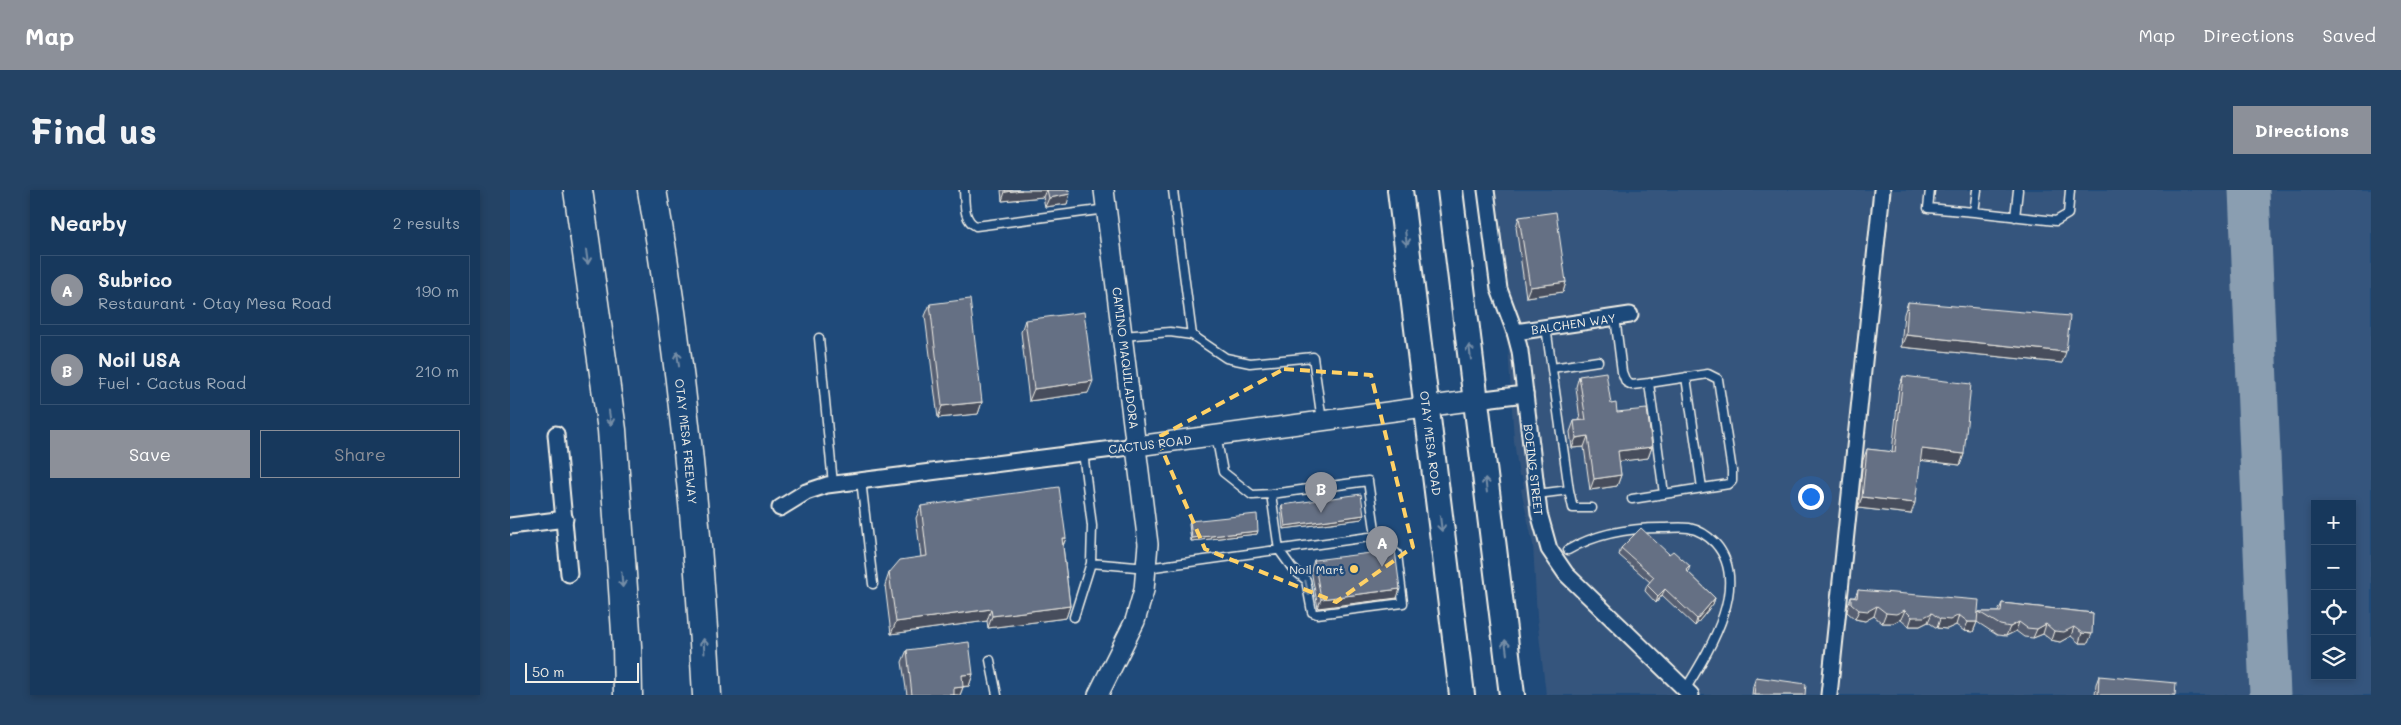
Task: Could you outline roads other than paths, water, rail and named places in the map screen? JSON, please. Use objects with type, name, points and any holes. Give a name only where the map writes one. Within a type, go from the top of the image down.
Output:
[{"type":"highway","points":[[578,190],[612,430],[628,695]]},
{"type":"highway","name":"OTAY MESA FREEWAY","points":[[652,190],[667,278],[683,393],[700,564],[707,695]]},
{"type":"main road","name":"OTAY MESA ROAD","points":[[1400,190],[1462,695]]},
{"type":"main road","points":[[1450,190],[1512,695]]},
{"type":"street","name":"CAMINO MAQUILADORA","points":[[1098,695],[1135,621],[1144,590],[1147,568],[1147,524],[1104,190]]},
{"type":"street","name":"BOEING STREET","points":[[1486,190],[1499,289],[1515,332],[1543,531],[1556,561],[1566,574],[1688,692]]},
{"type":"street","points":[[1829,695],[1882,190]]},
{"type":"street","name":"BALCHEN WAY","points":[[1515,332],[1630,315]]},
{"type":"street","name":"CACTUS ROAD","points":[[780,508],[806,492],[834,484],[1525,394]]},
{"type":"street","points":[[556,434],[569,574]]},
{"type":"street","points":[[510,526],[565,519]]},
{"type":"lane","points":[[964,190],[966,217],[976,226],[1107,209]]},
{"type":"lane","points":[[1173,190],[1192,335]]},
{"type":"lane","points":[[1930,190],[1928,208],[2056,221],[2063,219],[2068,214],[2070,190]]},
{"type":"lane","points":[[1974,212],[1977,190]]},
{"type":"lane","points":[[2015,217],[2018,190]]},
{"type":"lane","points":[[1615,317],[1622,372],[1626,382],[1632,385],[1708,374],[1718,379],[1732,471],[1732,481],[1728,484],[1632,499]]},
{"type":"lane","points":[[1546,327],[1573,508],[1592,508]]},
{"type":"lane","points":[[1123,336],[1170,332],[1192,335],[1226,358],[1250,364],[1313,358],[1322,421]]},
{"type":"lane","points":[[819,338],[834,484]]},
{"type":"lane","points":[[1552,368],[1598,361]]},
{"type":"lane","points":[[1686,377],[1702,488]]},
{"type":"lane","points":[[1649,383],[1664,494]]},
{"type":"lane","points":[[1216,435],[1223,472],[1252,495],[1368,481],[1376,536],[1397,554],[1403,603],[1318,614],[1312,612],[1306,580],[1292,568],[1279,550],[1270,494]]},
{"type":"lane","points":[[1074,617],[1091,562],[1092,526],[1084,452]]},
{"type":"lane","points":[[861,480],[873,584]]},
{"type":"lane","points":[[1537,494],[1569,490]]},
{"type":"lane","points":[[1568,550],[1581,542],[1617,531],[1640,528],[1691,528],[1708,536],[1720,549],[1730,576],[1729,594],[1710,647],[1688,692]]},
{"type":"lane","points":[[1091,562],[1147,568],[1376,536]]},
{"type":"lane","points":[[990,660],[996,695]]},
{"type":"place","name":"Noil USA","points":[[1321,513]]},
{"type":"place","name":"Subrico","points":[[1382,567]]},
{"type":"place","name":"Noil Mart","points":[[1354,569]]}]
